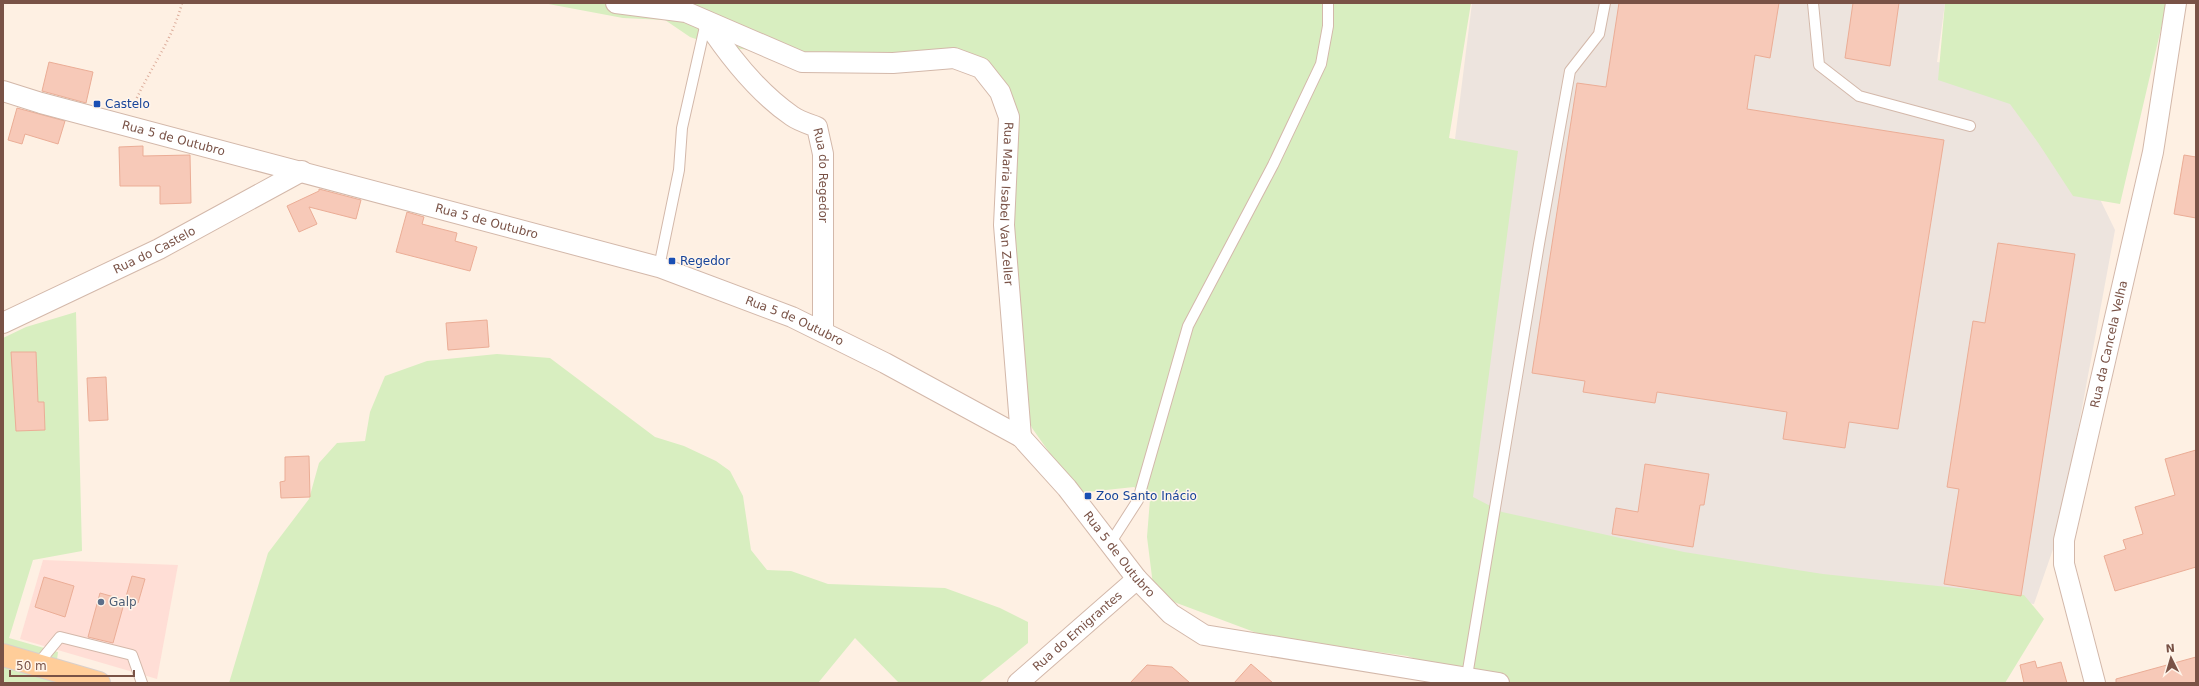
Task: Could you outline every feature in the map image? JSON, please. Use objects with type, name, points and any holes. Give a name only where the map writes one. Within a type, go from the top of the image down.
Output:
[{"type":"main road","points":[[3,655],[37,665],[62,678],[99,683]]},
{"type":"street","name":"Rua Maria Isabel Van Zeller","points":[[616,3],[686,12],[802,62],[893,64],[954,58],[980,68],[1000,92],[1009,117],[1004,225],[1021,437]]},
{"type":"street","name":"Rua da Cancela Velha","points":[[2095,683],[2064,564],[2064,540],[2153,152],[2176,3]]},
{"type":"street","name":"Rua do Regedor","points":[[706,21],[725,51],[764,92],[793,117],[817,127],[823,154],[823,332]]},
{"type":"street","name":"Rua 5 de Outubro","points":[[3,90],[125,125],[659,267],[792,316],[1021,437],[1067,488],[1111,542],[1137,579],[1171,614],[1204,634],[1467,676],[1499,683]]},
{"type":"street","name":"Rua do Castelo","points":[[3,323],[160,249],[302,171]]},
{"type":"street","name":"Rua do Emigrantes","points":[[1018,683],[1137,579]]},
{"type":"lane","points":[[1111,542],[1138,500],[1188,326],[1273,165],[1321,64],[1328,26],[1328,3]]},
{"type":"lane","points":[[1467,676],[1536,260],[1570,70],[1599,34],[1605,3]]},
{"type":"lane","points":[[1813,3],[1819,65],[1859,96],[1970,126]]},
{"type":"lane","points":[[659,267],[679,170],[682,128],[706,21]]},
{"type":"lane","points":[[37,665],[60,637],[132,655],[142,683]]},
{"type":"path","points":[[125,125],[139,91],[166,46],[182,3]]},
{"type":"shaded area","points":[[1472,3],[1945,3],[1937,62],[2042,80],[2115,230],[2059,532],[2034,604],[1768,567],[1441,574],[1510,153],[1455,139]]},
{"type":"shaded area","name":"Galp","points":[[43,560],[178,565],[157,679],[20,639]]},
{"type":"green space","points":[[543,3],[1471,3],[1449,138],[1518,151],[1473,497],[1502,512],[1684,552],[1823,574],[2024,595],[2044,619],[2005,683],[1488,683],[1407,656],[1265,636],[1174,602],[1153,585],[1147,537],[1150,499],[1134,487],[1078,493],[1032,428],[1010,373],[1002,122],[993,89],[962,62],[819,56],[719,47],[690,37],[665,20],[623,18]]},
{"type":"green space","points":[[1945,3],[2167,3],[2120,204],[2073,196],[2039,144],[2010,104],[1938,80]]},
{"type":"green space","points":[[76,312],[82,551],[33,560],[9,638],[58,652],[54,683],[3,683],[3,338],[26,327]]},
{"type":"green space","points":[[497,354],[550,358],[655,437],[684,446],[716,461],[730,471],[743,496],[751,550],[767,570],[791,571],[828,584],[945,588],[1000,608],[1028,622],[1028,643],[979,683],[899,683],[855,638],[818,683],[229,683],[268,553],[309,499],[319,463],[337,443],[365,441],[370,412],[385,376],[427,361]]},
{"type":"building","points":[[1619,3],[1779,3],[1770,58],[1755,55],[1747,109],[1944,140],[1898,429],[1849,422],[1845,448],[1783,439],[1787,412],[1657,392],[1655,403],[1583,392],[1585,381],[1532,373],[1577,83],[1606,87]]},
{"type":"building","points":[[1853,3],[1899,3],[1890,66],[1845,58]]},
{"type":"building","points":[[49,62],[93,72],[86,103],[42,91]]},
{"type":"building","points":[[17,108],[65,121],[58,144],[25,134],[22,144],[8,140]]},
{"type":"building","points":[[143,146],[143,156],[190,155],[191,203],[160,204],[160,186],[120,186],[119,147]]},
{"type":"building","points":[[2184,155],[2196,157],[2196,218],[2174,214]]},
{"type":"building","points":[[319,189],[361,200],[356,219],[309,207],[317,224],[299,232],[287,206],[319,191]]},
{"type":"building","points":[[407,212],[424,217],[422,224],[457,233],[455,241],[477,247],[470,271],[396,252]]},
{"type":"building","points":[[1998,243],[2075,254],[2021,596],[1944,584],[1959,489],[1947,487],[1973,321],[1985,323]]},
{"type":"building","points":[[487,320],[489,347],[448,350],[446,323]]},
{"type":"building","points":[[11,352],[36,352],[38,402],[44,402],[45,430],[16,431]]},
{"type":"building","points":[[106,377],[108,420],[89,421],[87,378]]},
{"type":"building","points":[[2196,450],[2196,567],[2115,591],[2104,556],[2126,549],[2123,540],[2143,534],[2135,507],[2175,495],[2165,459]]},
{"type":"building","points":[[309,456],[310,497],[281,498],[280,482],[285,481],[285,457]]},
{"type":"building","points":[[1645,464],[1709,474],[1704,505],[1700,505],[1693,547],[1612,534],[1616,508],[1638,512]]},
{"type":"building","points":[[132,576],[145,579],[138,603],[125,600]]},
{"type":"building","points":[[44,577],[74,586],[65,617],[35,607]]},
{"type":"building","points":[[100,593],[125,600],[113,643],[88,637]]},
{"type":"building","points":[[2196,657],[2196,683],[2116,683],[2116,679]]},
{"type":"building","points":[[2035,661],[2037,668],[2061,662],[2067,683],[2024,683],[2020,665]]},
{"type":"building","points":[[1251,664],[1273,683],[1234,683]]},
{"type":"building","points":[[1147,665],[1172,667],[1190,683],[1130,683]]},
{"type":"place","name":"Castelo","points":[[97,104]]},
{"type":"place","name":"Regedor","points":[[672,261]]},
{"type":"place","name":"Zoo Santo Inácio","points":[[1088,496]]},
{"type":"place","name":"Galp","points":[[101,602]]}]
